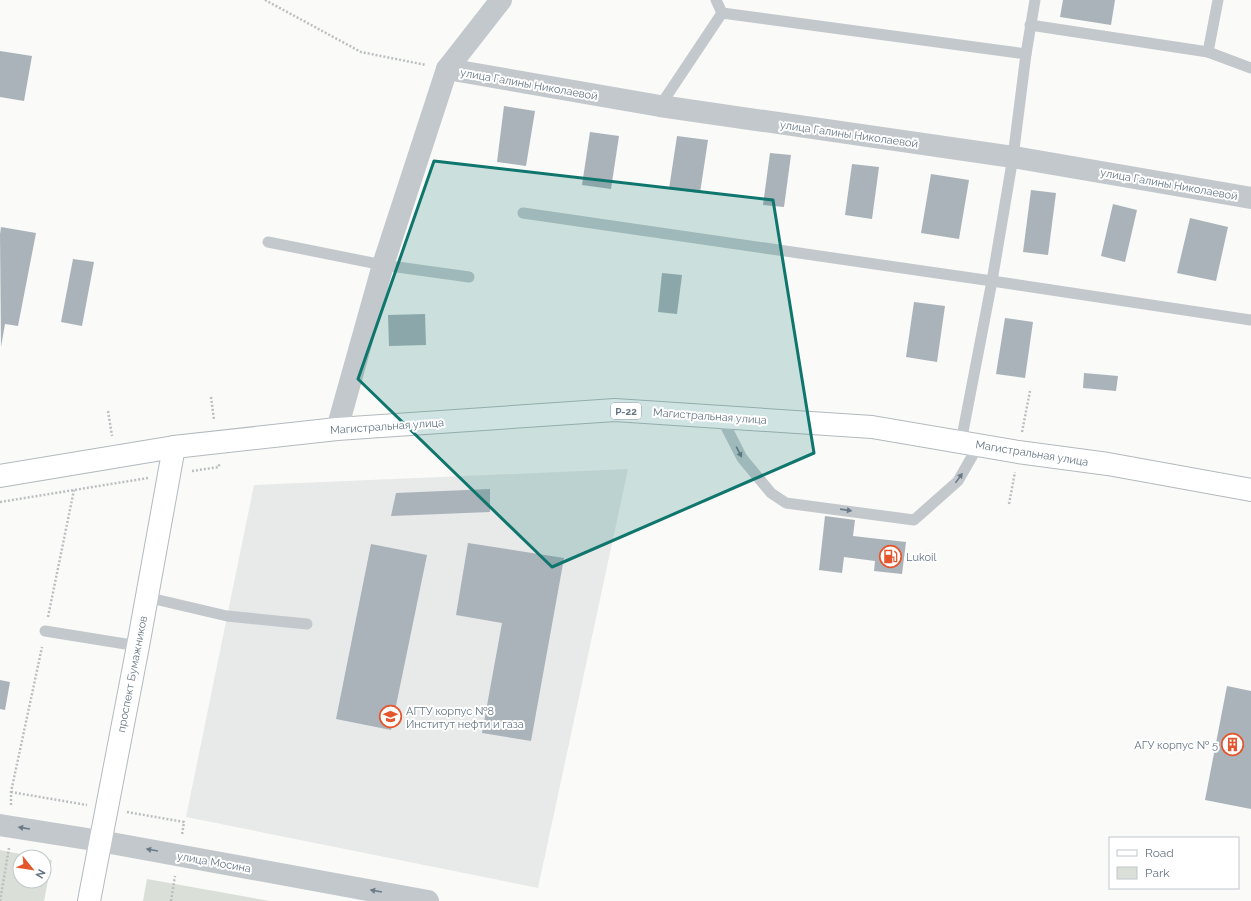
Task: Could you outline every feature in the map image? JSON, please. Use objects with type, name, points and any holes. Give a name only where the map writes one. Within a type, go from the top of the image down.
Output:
[{"type":"main road","name":"Магистральная улица","points":[[0,476],[174,447],[337,430],[615,410],[872,428],[1018,452],[1108,464],[1251,490]]},
{"type":"main road","name":"проспект Бумажников","points":[[89,901],[138,646],[174,447]]},
{"type":"street","points":[[337,430],[383,265],[447,69],[501,0]]},
{"type":"street","name":"улица Галины Николаевой","points":[[447,69],[660,106],[1013,158],[1251,198]]},
{"type":"street","name":"улица Мосина","points":[[6,826],[100,841],[428,901]]},
{"type":"lane","points":[[716,0],[722,13]]},
{"type":"lane","points":[[722,417],[742,458],[771,493],[786,503],[914,520],[958,481],[969,444],[992,281],[1013,158],[1034,0]]},
{"type":"lane","points":[[1208,52],[1218,0]]},
{"type":"lane","points":[[722,13],[1026,54]]},
{"type":"lane","points":[[660,106],[722,13]]},
{"type":"lane","points":[[1030,25],[1208,52],[1251,68]]},
{"type":"lane","points":[[523,213],[1251,320]]},
{"type":"lane","points":[[268,242],[383,265],[469,277]]},
{"type":"lane","points":[[146,597],[227,616],[307,624]]},
{"type":"lane","points":[[45,631],[138,646]]},
{"type":"path","points":[[264,0],[361,52],[447,69]]},
{"type":"path","points":[[0,901],[6,826],[11,792],[74,490]]},
{"type":"highlighted area","points":[[434,161],[773,200],[814,453],[552,567],[358,379]]},
{"type":"shaded area","name":"АГТУ корпус №8 Институт нефти и газа","points":[[628,469],[538,888],[186,817],[254,485]]},
{"type":"green space","points":[[0,850],[12,852],[12,889],[46,889],[44,901],[0,901]]},
{"type":"green space","points":[[147,879],[270,901],[143,901]]},
{"type":"building","points":[[1063,0],[1115,0],[1111,25],[1060,17]]},
{"type":"building","points":[[0,51],[32,56],[24,101],[0,97]]},
{"type":"building","points":[[504,106],[535,111],[526,166],[497,162]]},
{"type":"building","points":[[590,132],[619,136],[611,189],[582,185]]},
{"type":"building","points":[[677,136],[708,140],[700,193],[669,189]]},
{"type":"building","points":[[770,153],[791,155],[784,207],[763,205]]},
{"type":"building","points":[[852,164],[879,167],[872,219],[845,215]]},
{"type":"building","points":[[931,174],[969,180],[959,239],[921,233]]},
{"type":"building","points":[[1031,190],[1056,193],[1048,255],[1023,252]]},
{"type":"building","points":[[1113,204],[1137,210],[1125,262],[1101,256]]},
{"type":"building","points":[[1190,218],[1228,227],[1216,281],[1177,273]]},
{"type":"building","points":[[1,227],[36,233],[18,326],[5,324],[1,347],[0,234]]},
{"type":"building","points":[[73,259],[94,262],[82,326],[61,322]]},
{"type":"building","points":[[662,273],[682,275],[677,314],[658,312]]},
{"type":"building","points":[[914,302],[945,306],[937,362],[906,357]]},
{"type":"building","points":[[425,314],[426,345],[389,346],[388,315]]},
{"type":"building","points":[[1005,318],[1033,322],[1025,378],[996,374]]},
{"type":"building","points":[[1084,373],[1118,376],[1116,391],[1083,388]]},
{"type":"building","points":[[490,489],[490,512],[391,516],[396,493]]},
{"type":"building","points":[[825,516],[855,520],[853,536],[906,542],[902,574],[874,571],[875,561],[844,557],[842,573],[819,570]]},
{"type":"building","points":[[468,543],[564,558],[531,741],[482,733],[502,623],[456,615]]},
{"type":"building","points":[[371,544],[427,555],[391,730],[336,719]]},
{"type":"building","points":[[0,680],[10,682],[5,710],[0,709]]},
{"type":"building","name":"АГУ корпус № 5","points":[[1227,686],[1251,691],[1251,809],[1205,800]]},
{"type":"place","name":"Lukoil","points":[[890,557]]},
{"type":"place","name":"АГТУ корпус №8 Институт нефти и газа","points":[[391,717]]},
{"type":"place","name":"АГУ корпус № 5","points":[[1233,745]]}]
